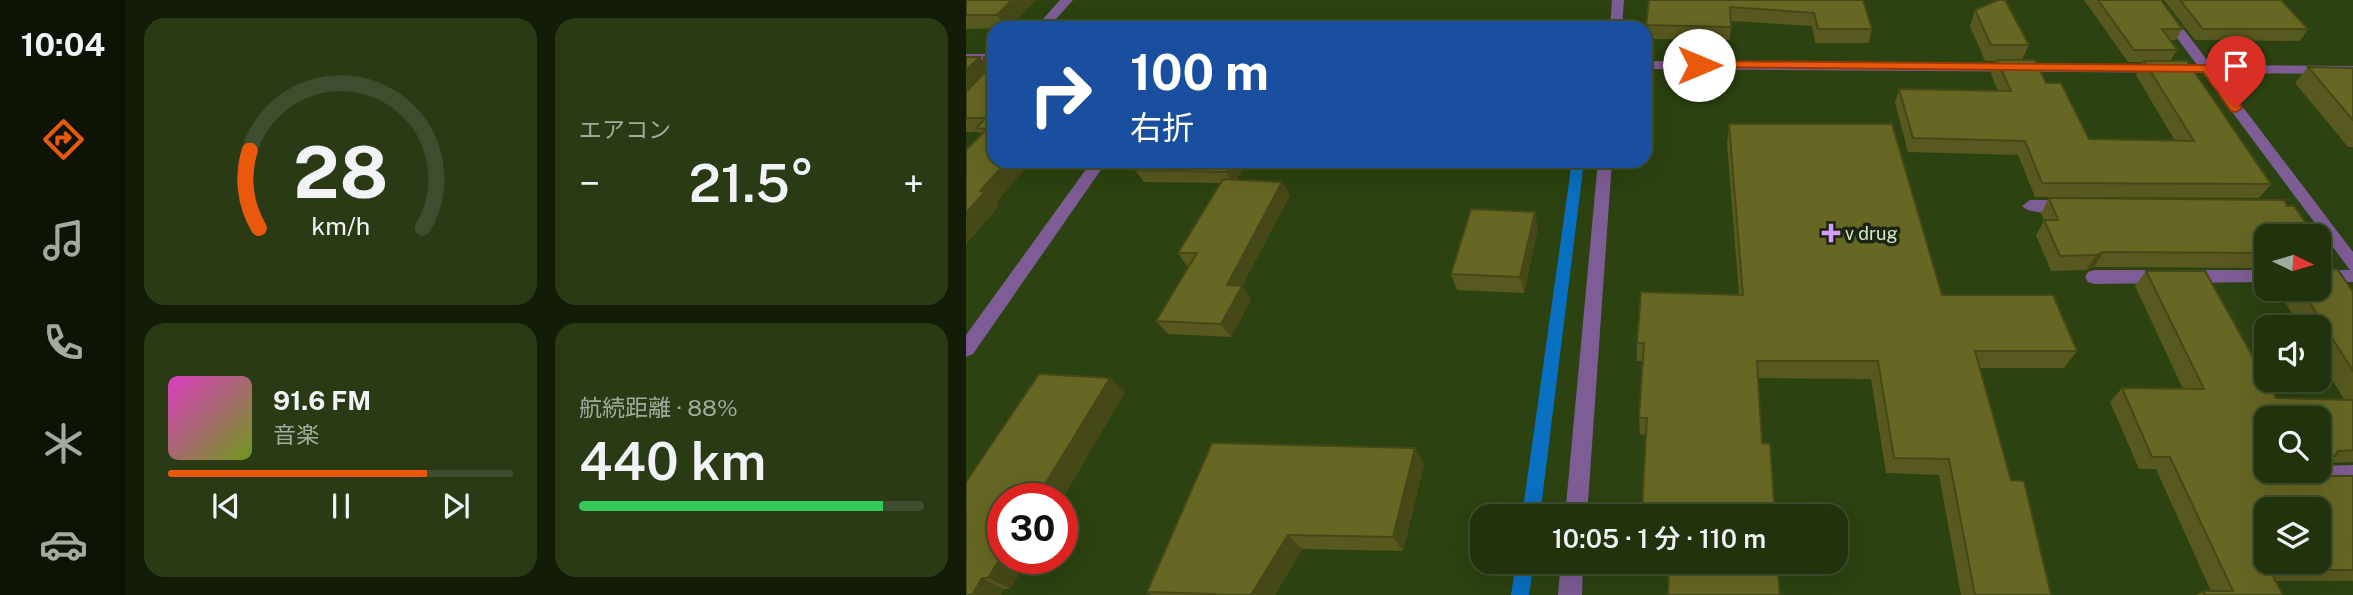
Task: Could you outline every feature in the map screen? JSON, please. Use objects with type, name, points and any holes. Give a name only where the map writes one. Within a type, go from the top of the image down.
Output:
[{"type":"street","points":[[1048,21],[1067,0]]},
{"type":"street","points":[[1616,21],[1618,0]]},
{"type":"street","points":[[2155,0],[2353,264]]},
{"type":"street","points":[[966,58],[987,58]]},
{"type":"street","points":[[1652,65],[2353,70]]},
{"type":"street","points":[[966,349],[1095,168]]},
{"type":"street","points":[[1577,504],[1604,168]]},
{"type":"street","points":[[2029,206],[2083,206]]},
{"type":"street","points":[[2283,207],[2310,207]]},
{"type":"street","points":[[2094,277],[2254,276]]},
{"type":"street","points":[[2331,276],[2353,276]]},
{"type":"street","points":[[2331,475],[2353,475]]},
{"type":"street","points":[[1570,595],[1571,574]]},
{"type":"building","points":[[966,0],[1012,0],[997,15],[966,15]]},
{"type":"building","points":[[1649,0],[1863,0],[1872,29],[1818,29],[1814,13],[1730,7],[1731,27],[1652,25],[1652,21],[1646,21]]},
{"type":"building","points":[[1998,0],[2005,0],[2029,45],[1991,45],[1975,10]]},
{"type":"building","points":[[2098,0],[2161,0],[2182,29],[2162,29],[2177,50],[2134,50]]},
{"type":"building","points":[[2180,0],[2281,0],[2308,29],[2203,29]]},
{"type":"building","points":[[966,57],[980,57],[966,70]]},
{"type":"building","points":[[984,57],[987,57],[987,129],[976,128],[986,118],[966,118],[966,92],[984,73]]},
{"type":"building","points":[[1997,60],[2035,60],[2046,83],[2061,83],[2089,139],[2194,141],[2144,61],[2187,61],[2271,184],[2042,183],[2025,141],[1913,138],[1899,89],[2011,91]]},
{"type":"building","points":[[2308,67],[2353,68],[2353,120]]},
{"type":"building","points":[[1729,124],[1892,124],[1942,295],[2053,295],[2077,351],[1975,351],[2011,480],[2024,481],[2051,595],[1975,595],[1949,459],[1894,458],[1878,361],[1757,361],[1762,443],[1770,444],[1774,504],[1642,504],[1647,418],[1639,418],[1644,343],[1637,343],[1641,292],[1743,295]]},
{"type":"building","points":[[987,129],[987,168],[1001,168],[980,191],[985,192],[966,213],[966,150]]},
{"type":"building","points":[[1137,168],[1229,168],[1226,172],[1135,170]]},
{"type":"building","points":[[1223,179],[1282,182],[1227,285],[1242,286],[1221,324],[1156,321],[1197,253],[1178,253]]},
{"type":"building","points":[[2049,198],[2284,200],[2287,206],[2294,206],[2307,224],[2254,224],[2254,253],[2104,252],[2096,255],[2060,256],[2044,220],[2058,220]]},
{"type":"building","points":[[1471,209],[1535,212],[1520,277],[1451,274]]},
{"type":"building","points":[[2331,260],[2333,269],[2338,270],[2353,292],[2353,371],[2331,336],[2331,315],[2317,315],[2309,301],[2331,301]]},
{"type":"building","points":[[2146,271],[2205,271],[2254,359],[2254,392],[2273,392],[2276,398],[2353,400],[2353,450],[2338,451],[2335,456],[2331,456],[2331,406],[2254,406],[2254,483],[2331,483],[2331,476],[2353,476],[2353,570],[2331,570],[2331,497],[2254,497],[2254,574],[2272,574],[2283,595],[2205,595],[2203,591],[2233,591],[2170,457],[2152,457],[2122,388],[2204,389]]},
{"type":"building","points":[[1039,374],[1110,378],[1046,483],[987,483],[987,574],[990,574],[988,578],[982,578],[972,595],[966,595],[966,482]]},
{"type":"building","points":[[1212,443],[1415,448],[1393,537],[1288,535],[1251,595],[1147,592]]},
{"type":"building","points":[[1669,574],[1778,574],[1780,595],[1668,595]]},
{"type":"waterway","points":[[1533,504],[1577,168]]},
{"type":"waterway","points":[[1520,595],[1523,574]]},
{"type":"place","name":"v drug","points":[[1831,233]]},
{"type":"route","points":[[1699,65],[2206,68],[2236,108]]}]
